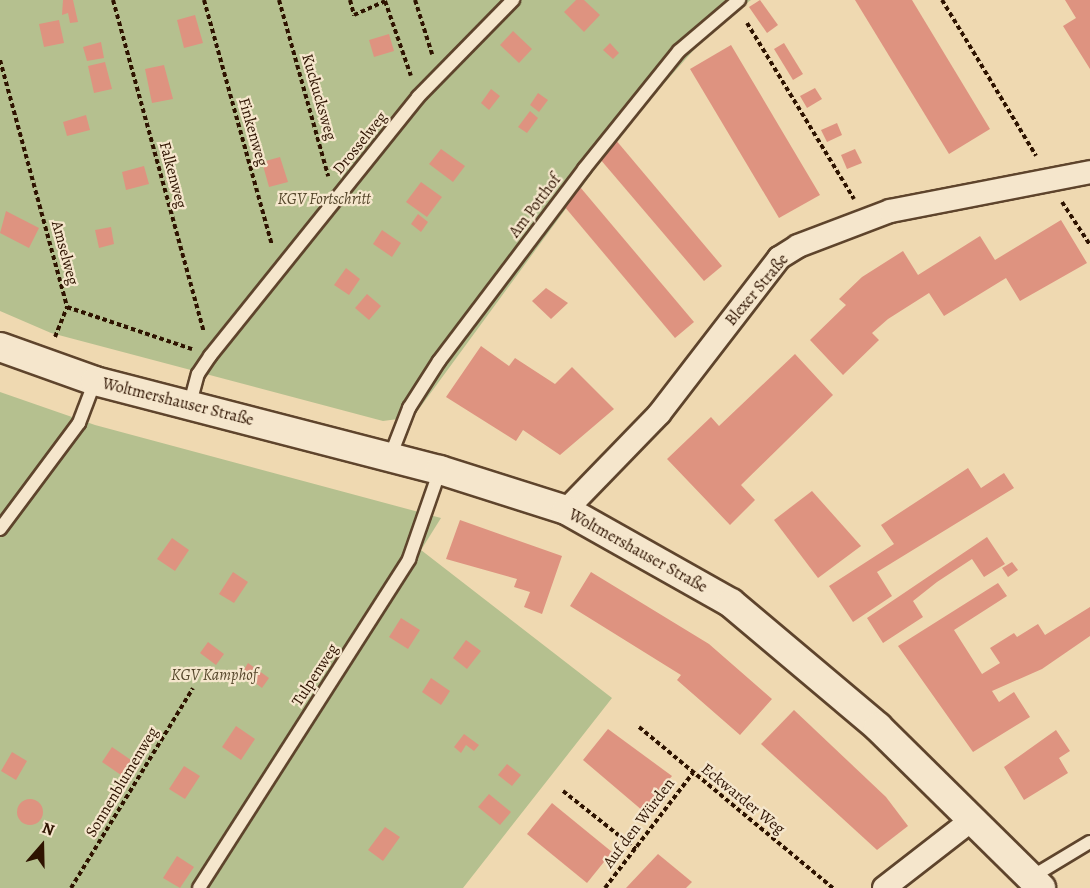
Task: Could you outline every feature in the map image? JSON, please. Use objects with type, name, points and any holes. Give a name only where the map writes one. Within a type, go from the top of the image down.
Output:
[{"type":"street","name":"Blexer Straße","points":[[566,510],[659,414],[779,258],[865,218],[1090,172]]},
{"type":"street","name":"Woltmershauser Straße","points":[[0,347],[95,381],[440,470],[566,510],[731,603],[878,727],[969,822],[1036,883]]},
{"type":"street","points":[[884,888],[969,822]]},
{"type":"lane","name":"Drosselweg","points":[[189,407],[198,374],[210,356],[418,97],[513,0]]},
{"type":"lane","name":"Am Potthof","points":[[390,457],[409,408],[439,362],[584,169],[679,51],[739,0]]},
{"type":"lane","points":[[0,529],[79,423],[95,381]]},
{"type":"lane","name":"Tulpenweg","points":[[199,888],[409,559],[440,470]]},
{"type":"lane","points":[[1036,883],[1090,842]]},
{"type":"path","name":"Falkenweg","points":[[113,0],[210,356]]},
{"type":"path","name":"Finkenweg","points":[[204,0],[279,270]]},
{"type":"path","name":"Kuckucksweg","points":[[279,0],[335,200]]},
{"type":"path","points":[[350,0],[354,15],[385,1],[418,97]]},
{"type":"path","points":[[415,0],[438,75]]},
{"type":"path","points":[[942,0],[1047,179],[1090,245]]},
{"type":"path","points":[[747,23],[865,218]]},
{"type":"path","name":"Amselweg","points":[[0,60],[67,307],[210,356]]},
{"type":"path","name":"Sonnenblumenweg","points":[[71,888],[193,688]]},
{"type":"path","name":"Eckwarder Weg","points":[[639,727],[833,888]]},
{"type":"path","name":"Auf den Würden","points":[[605,888],[693,773]]},
{"type":"path","points":[[563,791],[636,849]]},
{"type":"green space","name":"KGV Fortschritt","points":[[0,0],[751,0],[715,26],[628,124],[413,417],[383,421],[51,333],[0,311]]},
{"type":"green space","name":"KGV Kamphof","points":[[0,392],[95,425],[441,518],[421,550],[612,698],[463,888],[0,888]]},
{"type":"building","points":[[63,0],[73,0],[78,22],[70,23],[68,13],[62,15]]},
{"type":"building","points":[[576,0],[584,0],[600,15],[584,32],[564,12]]},
{"type":"building","points":[[760,0],[778,25],[767,33],[749,7]]},
{"type":"building","points":[[855,0],[912,0],[990,129],[949,154]]},
{"type":"building","points":[[1065,0],[1090,0],[1090,69],[1063,26],[1076,18]]},
{"type":"building","points":[[195,15],[203,43],[184,48],[177,20]]},
{"type":"building","points":[[59,20],[64,43],[44,47],[39,24]]},
{"type":"building","points":[[513,31],[532,49],[519,63],[500,45]]},
{"type":"building","points":[[389,34],[394,51],[374,57],[369,40]]},
{"type":"building","points":[[101,42],[104,58],[87,61],[83,47]]},
{"type":"building","points":[[610,43],[619,53],[613,59],[603,50]]},
{"type":"building","points":[[784,43],[803,74],[793,80],[774,49]]},
{"type":"building","points":[[731,45],[820,195],[779,218],[690,69]]},
{"type":"building","points":[[105,62],[112,89],[94,93],[88,66]]},
{"type":"building","points":[[164,65],[173,99],[152,103],[145,69]]},
{"type":"building","points":[[815,88],[822,99],[807,108],[800,96]]},
{"type":"building","points":[[491,89],[500,96],[489,110],[481,103]]},
{"type":"building","points":[[538,93],[548,100],[539,112],[530,105]]},
{"type":"building","points":[[530,111],[538,118],[527,133],[518,127]]},
{"type":"building","points":[[86,115],[90,130],[67,136],[63,122]]},
{"type":"building","points":[[837,123],[842,135],[827,142],[821,130]]},
{"type":"building","points":[[615,139],[722,266],[704,281],[600,159]]},
{"type":"building","points":[[441,149],[465,166],[453,182],[429,164]]},
{"type":"building","points":[[855,149],[862,163],[847,169],[841,155]]},
{"type":"building","points":[[280,157],[288,182],[269,187],[262,162]]},
{"type":"building","points":[[144,166],[149,184],[126,190],[122,172]]},
{"type":"building","points":[[421,182],[442,197],[427,217],[406,202]]},
{"type":"building","points":[[580,187],[694,322],[675,338],[564,206]]},
{"type":"building","points":[[6,211],[39,228],[29,248],[0,233]]},
{"type":"building","points":[[418,214],[428,222],[421,232],[411,224]]},
{"type":"building","points":[[1061,220],[1087,263],[1020,301],[1006,278],[944,316],[929,293],[888,319],[872,333],[879,340],[843,375],[810,340],[846,305],[839,299],[862,277],[903,251],[918,275],[980,236],[995,260]]},
{"type":"building","points":[[111,227],[114,244],[99,248],[95,230]]},
{"type":"building","points":[[382,230],[401,243],[392,257],[373,244]]},
{"type":"building","points":[[346,268],[360,279],[349,295],[334,285]]},
{"type":"building","points":[[546,288],[568,303],[551,319],[532,301]]},
{"type":"building","points":[[367,294],[381,306],[369,320],[355,308]]},
{"type":"building","points":[[481,346],[509,366],[515,358],[555,384],[572,367],[614,409],[560,455],[523,430],[516,441],[446,397]]},
{"type":"building","points":[[795,354],[833,395],[741,485],[755,500],[730,525],[667,459],[711,417],[719,426]]},
{"type":"building","points":[[968,468],[981,488],[1004,473],[1014,488],[877,572],[892,596],[853,622],[829,586],[894,544],[881,525]]},
{"type":"building","points":[[812,491],[861,546],[818,578],[774,520]]},
{"type":"building","points":[[460,520],[562,556],[542,614],[524,607],[530,592],[514,587],[517,579],[446,559]]},
{"type":"building","points":[[987,537],[1005,564],[984,577],[972,559],[913,601],[923,617],[883,643],[867,618]]},
{"type":"building","points":[[172,538],[189,550],[175,571],[157,559]]},
{"type":"building","points":[[1012,562],[1018,570],[1008,577],[1002,568]]},
{"type":"building","points":[[233,572],[248,582],[234,603],[219,594]]},
{"type":"building","points":[[591,572],[709,644],[772,699],[740,735],[677,680],[681,675],[570,606]]},
{"type":"building","points":[[998,583],[1007,596],[954,630],[982,674],[1000,663],[990,648],[1014,633],[1017,637],[1038,624],[1045,635],[1090,607],[1090,636],[1042,669],[992,691],[999,702],[1014,692],[1030,717],[973,752],[898,646]]},
{"type":"building","points":[[401,618],[420,630],[408,649],[389,637]]},
{"type":"building","points":[[466,640],[481,651],[467,669],[453,658]]},
{"type":"building","points":[[208,642],[224,654],[216,665],[200,653]]},
{"type":"building","points":[[248,663],[269,678],[262,688],[242,673]]},
{"type":"building","points":[[431,678],[450,691],[441,705],[422,692]]},
{"type":"building","points":[[794,710],[886,797],[908,826],[877,850],[761,744]]},
{"type":"building","points":[[236,726],[255,739],[241,760],[222,747]]},
{"type":"building","points":[[608,729],[672,776],[643,811],[583,760]]},
{"type":"building","points":[[1056,730],[1070,751],[1059,758],[1068,773],[1024,800],[1004,767]]},
{"type":"building","points":[[464,734],[479,745],[474,751],[466,745],[461,753],[454,747]]},
{"type":"building","points":[[112,747],[131,760],[121,775],[102,762]]},
{"type":"building","points":[[12,752],[27,761],[16,780],[1,771]]},
{"type":"building","points":[[507,764],[521,775],[512,786],[498,775]]},
{"type":"building","points":[[184,766],[200,776],[185,799],[169,789]]},
{"type":"building","points":[[489,794],[511,812],[500,825],[478,807]]},
{"type":"building","points":[[30,799],[39,803],[43,812],[39,821],[30,825],[21,821],[17,812],[21,803]]},
{"type":"building","points":[[552,803],[612,852],[587,883],[527,834]]},
{"type":"building","points":[[385,827],[400,837],[383,861],[368,850]]},
{"type":"building","points":[[658,854],[692,882],[686,888],[626,888]]},
{"type":"building","points":[[177,856],[194,867],[180,888],[163,878]]}]
